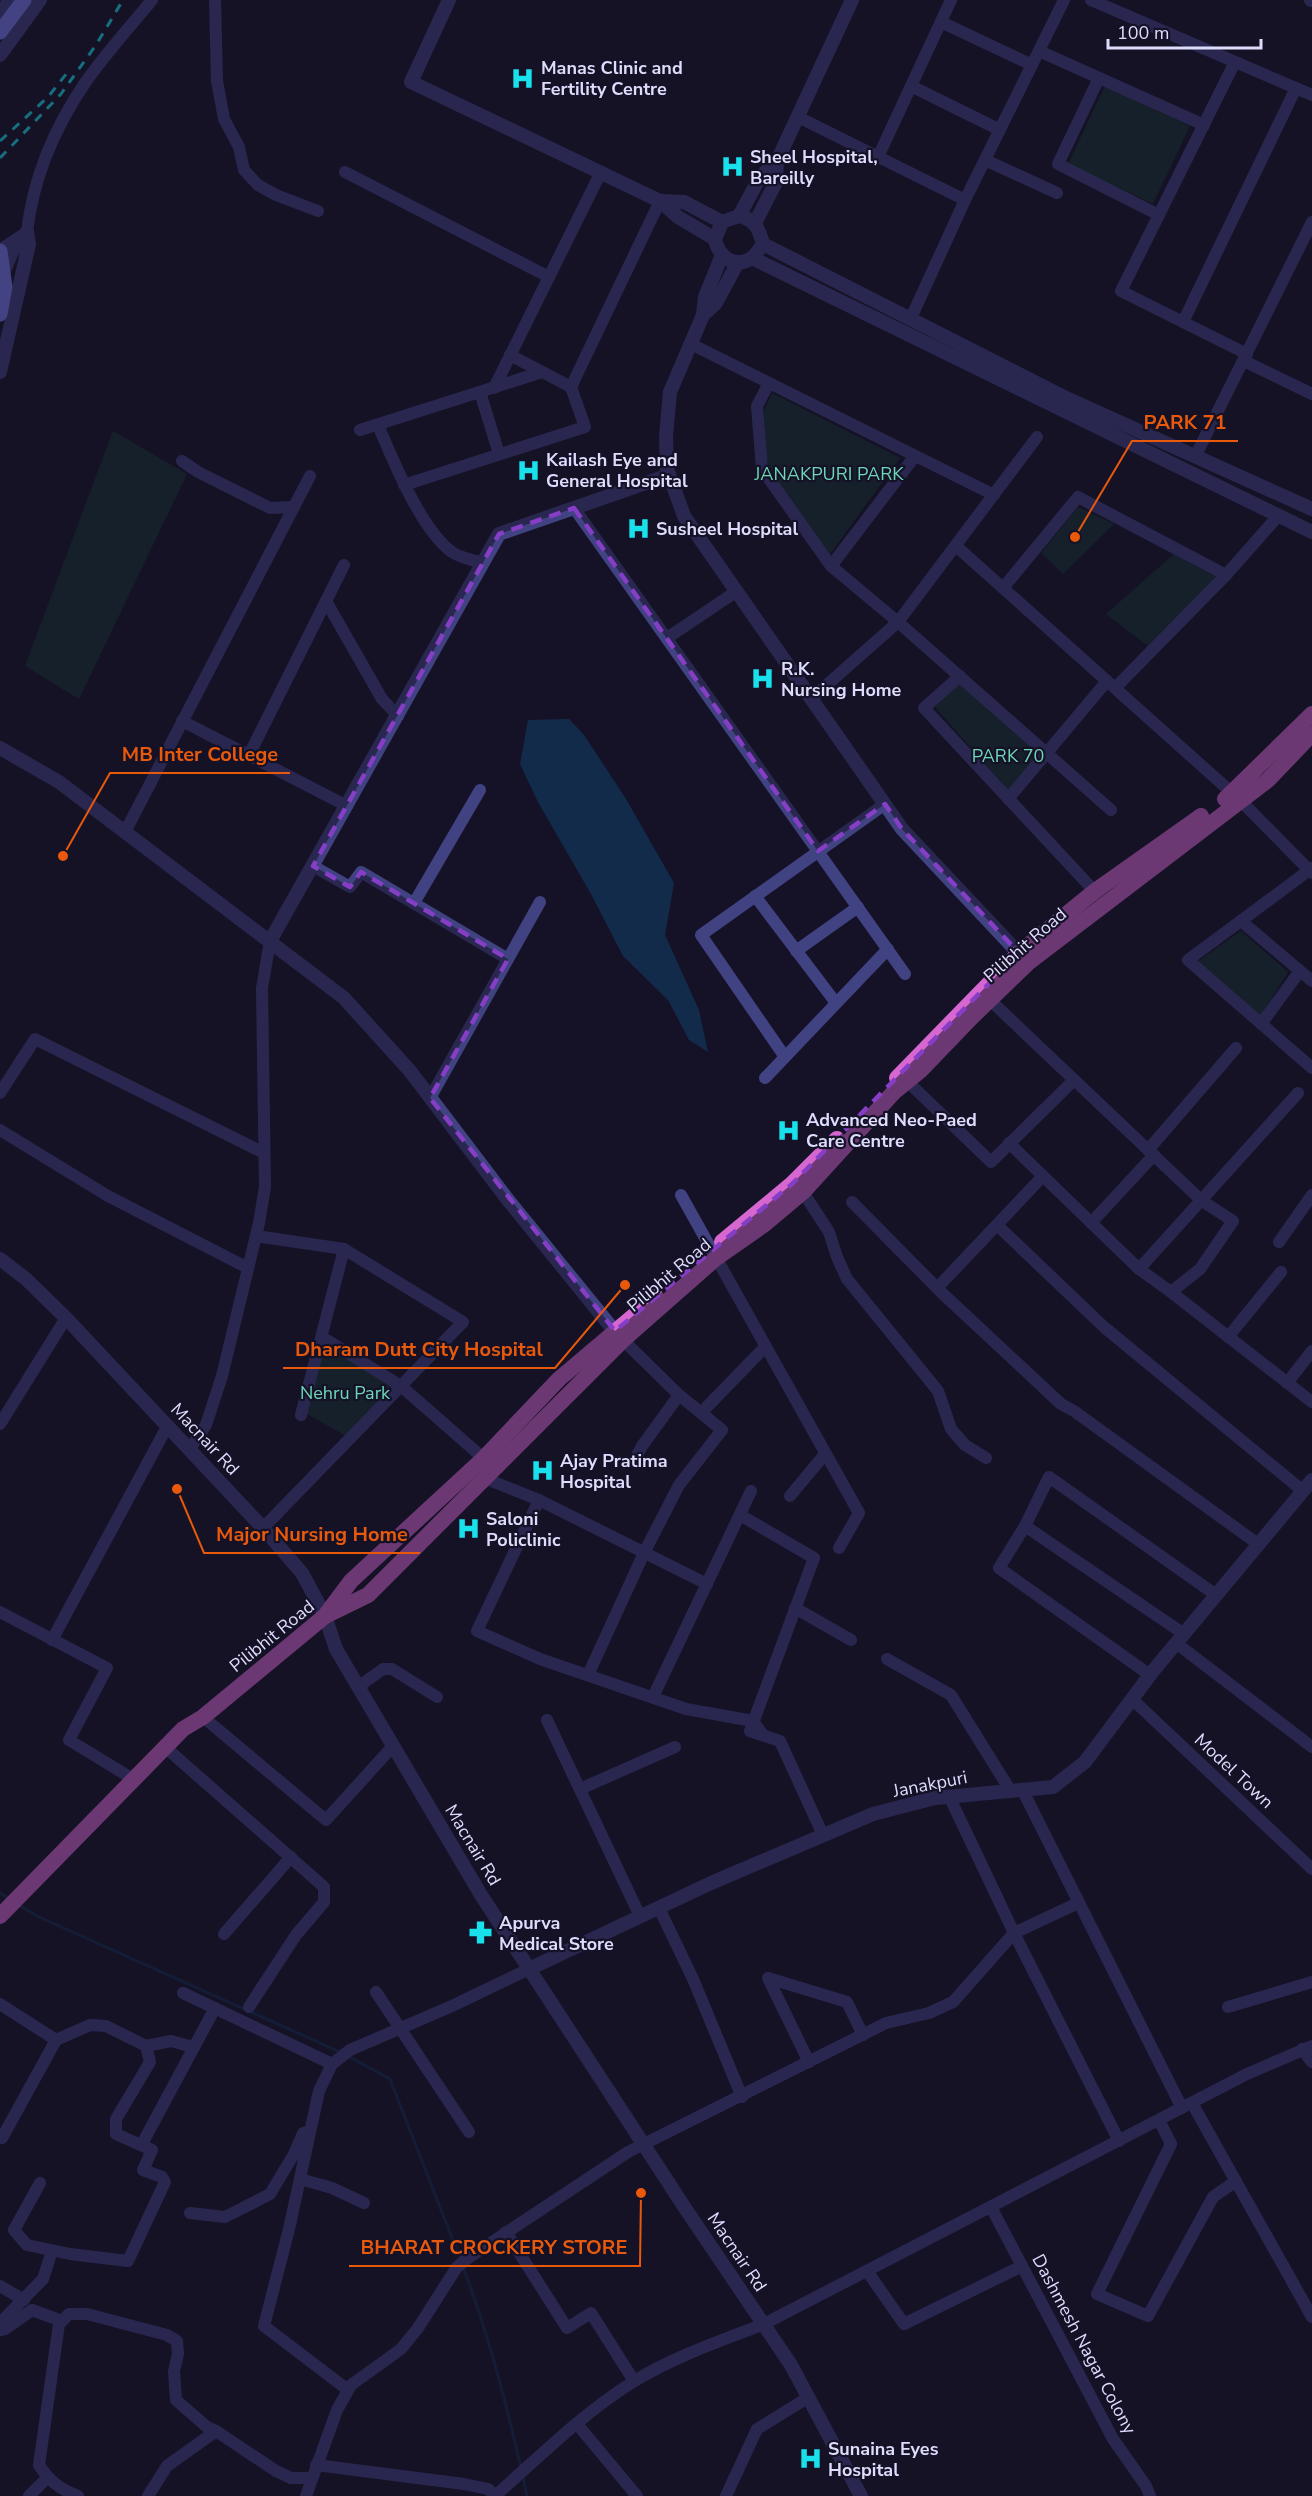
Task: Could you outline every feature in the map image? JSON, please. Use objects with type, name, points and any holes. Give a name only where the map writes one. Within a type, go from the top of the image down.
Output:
[{"type":"highway","points":[[1236,796],[1312,714]]},
{"type":"highway","name":"Pilibhit Road","points":[[7,1906],[183,1729],[203,1717],[325,1616],[351,1581],[487,1468],[619,1335],[713,1255],[765,1224],[803,1192],[907,1081],[921,1070],[990,1000],[1024,958],[1100,897],[1236,796],[1268,780],[1312,734]]},
{"type":"highway","points":[[713,1255],[792,1184],[1024,958]]},
{"type":"main road","points":[[0,32],[24,0]]},
{"type":"main road","points":[[0,250],[5,287],[0,314]]},
{"type":"street","points":[[0,14],[10,0]]},
{"type":"street","points":[[0,55],[40,0]]},
{"type":"street","points":[[0,372],[29,244],[27,232],[30,206],[38,177],[63,122],[85,83],[152,0]]},
{"type":"street","points":[[215,0],[217,81],[224,119],[239,147],[244,170],[258,185],[276,195],[318,211]]},
{"type":"street","points":[[448,0],[411,82],[660,201],[678,217],[715,239]]},
{"type":"street","points":[[738,216],[760,177],[777,161],[852,0]]},
{"type":"street","points":[[878,157],[951,0]]},
{"type":"street","points":[[910,318],[965,200],[1064,0]]},
{"type":"street","points":[[1091,0],[1312,95]]},
{"type":"street","points":[[941,22],[1032,65]]},
{"type":"street","points":[[1039,51],[1204,125]]},
{"type":"street","points":[[1236,62],[1121,291],[1183,322],[1312,394]]},
{"type":"street","points":[[1099,78],[1058,164],[1159,215]]},
{"type":"street","points":[[911,87],[1000,130]]},
{"type":"street","points":[[1183,322],[1296,88]]},
{"type":"street","points":[[798,117],[965,200]]},
{"type":"street","points":[[985,160],[1057,194]]},
{"type":"street","points":[[755,223],[776,182],[777,161]]},
{"type":"street","points":[[345,172],[549,277]]},
{"type":"street","points":[[494,388],[601,172]]},
{"type":"street","points":[[660,201],[684,202],[722,222]]},
{"type":"street","points":[[571,387],[660,201]]},
{"type":"street","points":[[763,244],[752,258],[738,262],[722,255],[715,239],[722,222],[738,216],[747,218],[760,230],[763,244],[811,270],[1068,399],[1312,510]]},
{"type":"street","points":[[1195,457],[1308,239],[1312,222]]},
{"type":"street","points":[[0,250],[27,232]]},
{"type":"street","points":[[0,280],[12,252],[27,232]]},
{"type":"street","points":[[722,255],[705,297],[703,315],[670,392],[666,436],[669,475],[684,516],[902,829],[1024,958]]},
{"type":"street","points":[[752,258],[1312,532]]},
{"type":"street","points":[[703,315],[716,303],[738,262]]},
{"type":"street","points":[[691,344],[994,495]]},
{"type":"street","points":[[404,485],[585,427],[571,387],[510,355]]},
{"type":"street","points":[[360,430],[542,372]]},
{"type":"street","points":[[769,383],[757,406],[762,469],[831,566],[960,676],[1111,810]]},
{"type":"street","points":[[480,392],[500,454]]},
{"type":"street","points":[[378,425],[404,485],[439,541],[454,554],[483,563]]},
{"type":"street","points":[[812,698],[898,622],[1037,438]]},
{"type":"street","points":[[831,566],[915,456]]},
{"type":"street","points":[[182,460],[198,472],[270,508],[294,507]]},
{"type":"street","points":[[190,1449],[206,1425],[222,1376],[256,1236],[265,1187],[262,988],[270,941],[499,534],[669,475]]},
{"type":"street","points":[[125,832],[310,476]]},
{"type":"street","points":[[1003,588],[1078,497],[1226,575]]},
{"type":"street","points":[[574,508],[905,974]]},
{"type":"street","points":[[1008,799],[1111,684],[1226,575],[1279,516]]},
{"type":"street","points":[[956,546],[1236,796],[1311,870],[1188,960],[1312,1068]]},
{"type":"street","points":[[249,755],[344,565]]},
{"type":"street","points":[[667,638],[737,591]]},
{"type":"street","points":[[326,601],[382,699],[398,716]]},
{"type":"street","points":[[960,676],[924,708],[1100,897]]},
{"type":"street","points":[[182,721],[347,806]]},
{"type":"street","points":[[0,748],[59,782],[344,998],[410,1071],[508,1200],[619,1335],[679,1395],[722,1430],[679,1485],[644,1553],[588,1675]]},
{"type":"street","points":[[414,903],[480,790]]},
{"type":"street","points":[[784,1057],[701,935],[885,804]]},
{"type":"street","points":[[313,866],[350,887],[361,872],[508,959]]},
{"type":"street","points":[[755,896],[836,1003]]},
{"type":"street","points":[[430,1098],[540,902]]},
{"type":"street","points":[[796,951],[858,907]]},
{"type":"street","points":[[1241,921],[1312,981]]},
{"type":"street","points":[[765,1078],[888,949]]},
{"type":"street","points":[[1261,1024],[1300,971]]},
{"type":"street","points":[[990,1000],[1202,1200],[1233,1221],[1200,1269],[1171,1292]]},
{"type":"street","points":[[0,1093],[34,1039],[264,1153]]},
{"type":"street","points":[[1091,1223],[1236,1048]]},
{"type":"street","points":[[907,1081],[991,1161],[1074,1080]]},
{"type":"street","points":[[1139,1269],[1299,1092]]},
{"type":"street","points":[[0,1130],[108,1196],[248,1268]]},
{"type":"street","points":[[1009,1143],[1139,1269],[1312,1402]]},
{"type":"street","points":[[937,1288],[1043,1176]]},
{"type":"street","points":[[803,1192],[829,1232],[847,1279],[938,1391],[951,1429],[964,1445],[986,1458]]},
{"type":"street","points":[[681,1195],[859,1513],[839,1548]]},
{"type":"street","points":[[1279,1242],[1307,1211],[1312,1195]]},
{"type":"street","points":[[852,1202],[937,1288],[1061,1404],[1074,1411],[1258,1544]]},
{"type":"street","points":[[997,1225],[1104,1327],[1307,1485]]},
{"type":"street","points":[[256,1236],[344,1249],[464,1322],[263,1528]]},
{"type":"street","points":[[302,1415],[344,1249]]},
{"type":"street","name":"Macnair Rd","points":[[0,1259],[26,1279],[66,1318],[168,1425],[302,1573],[325,1616],[336,1649],[481,1895],[644,2146],[791,2365],[861,2496]]},
{"type":"street","points":[[1228,1336],[1281,1272]]},
{"type":"street","points":[[0,1424],[66,1318]]},
{"type":"street","points":[[322,1336],[401,1386],[487,1468],[539,1500],[707,1584]]},
{"type":"street","points":[[701,1413],[765,1347]]},
{"type":"street","points":[[1287,1383],[1312,1351]]},
{"type":"street","points":[[634,1461],[642,1446],[679,1395]]},
{"type":"street","points":[[52,1640],[168,1425]]},
{"type":"street","points":[[790,1496],[825,1454]]},
{"type":"street","points":[[1150,1675],[999,1568],[1025,1526],[1049,1477],[1216,1595]]},
{"type":"street","name":"Janakpuri","points":[[529,1969],[640,1916],[873,1814],[949,1796],[1053,1787],[1074,1772],[1150,1675],[1307,1485]]},
{"type":"street","points":[[653,1697],[751,1491]]},
{"type":"street","points":[[539,1500],[477,1631],[540,1659],[686,1709],[753,1721]]},
{"type":"street","points":[[740,1515],[814,1558],[750,1731],[780,1742],[823,1835]]},
{"type":"street","points":[[1025,1526],[1180,1639],[1312,1747]]},
{"type":"street","points":[[795,1608],[851,1640]]},
{"type":"street","points":[[0,1612],[106,1668],[69,1740],[133,1779]]},
{"type":"street","points":[[886,1659],[951,1695],[1016,1790],[1187,2105],[1236,2181],[1312,2317]]},
{"type":"street","points":[[358,1687],[383,1669],[392,1668],[437,1697]]},
{"type":"street","name":"Model Town","points":[[1132,1699],[1312,1869]]},
{"type":"street","points":[[203,1717],[326,1820],[393,1746]]},
{"type":"street","points":[[547,1720],[640,1916]]},
{"type":"street","points":[[165,1747],[324,1887],[324,1902],[296,1935],[249,2007]]},
{"type":"street","points":[[580,1789],[675,1747]]},
{"type":"street","points":[[949,1796],[1014,1933],[1119,2141]]},
{"type":"street","points":[[224,1934],[291,1857]]},
{"type":"street","points":[[306,2496],[337,2410],[351,2385],[401,2349],[418,2328],[457,2267],[468,2258],[627,2152],[644,2146],[886,2023],[929,2013],[953,2002],[1014,1933],[1078,1903]]},
{"type":"street","points":[[659,1908],[693,1979],[742,2097]]},
{"type":"street","points":[[348,2390],[264,2326],[319,2091],[336,2061],[350,2050],[529,1969]]},
{"type":"street","points":[[809,2062],[768,1978],[847,2002],[863,2035]]},
{"type":"street","points":[[1228,2007],[1312,1982]]},
{"type":"street","points":[[376,1992],[469,2132]]},
{"type":"street","points":[[183,1993],[336,2061]]},
{"type":"street","points":[[0,2004],[56,2040]]},
{"type":"street","points":[[142,2144],[214,2008]]},
{"type":"street","points":[[0,2137],[2,2138],[56,2040],[90,2025],[98,2025],[106,2026],[146,2046],[171,2041],[193,2047]]},
{"type":"street","points":[[40,2183],[14,2230],[27,2245],[52,2251],[128,2261],[165,2182],[162,2177],[143,2170],[152,2150],[116,2134],[116,2119],[150,2062],[146,2046]]},
{"type":"street","points":[[316,2465],[464,2484],[488,2489],[495,2496],[577,2424],[634,2381],[702,2348],[764,2324],[1187,2105],[1307,2047],[1312,2062]]},
{"type":"street","points":[[1159,2120],[1171,2145],[1097,2294],[1148,2316],[1213,2197],[1236,2181]]},
{"type":"street","points":[[190,2213],[225,2217],[270,2194],[294,2154],[303,2133],[310,2132]]},
{"type":"street","points":[[300,2179],[332,2188],[364,2203]]},
{"type":"street","name":"Dashmesh Nagar Colony","points":[[991,2207],[1113,2439],[1146,2486],[1149,2496]]},
{"type":"street","points":[[506,2232],[567,2328],[591,2313],[634,2381]]},
{"type":"street","points":[[0,2323],[43,2279],[52,2251]]},
{"type":"street","points":[[867,2271],[904,2324],[1022,2266]]},
{"type":"street","points":[[0,2286],[24,2300]]},
{"type":"street","points":[[0,2330],[5,2329],[32,2310],[62,2321]]},
{"type":"street","points":[[78,2496],[58,2488],[47,2478],[39,2465],[59,2324],[69,2314],[87,2314],[167,2335],[177,2340],[178,2354],[174,2371],[176,2400],[207,2427],[276,2470],[291,2478],[312,2478]]},
{"type":"street","points":[[726,2496],[757,2429],[808,2397]]},
{"type":"street","points":[[577,2424],[638,2496]]},
{"type":"street","points":[[148,2496],[167,2466],[216,2431]]},
{"type":"street","points":[[29,2496],[47,2478]]},
{"type":"highlighted area","points":[[574,508],[818,851],[885,804],[902,829],[1019,953],[792,1184],[615,1331],[430,1098],[508,959],[361,872],[350,887],[313,866],[499,534]]},
{"type":"green space","points":[[1105,86],[1190,126],[1153,204],[1068,164]]},
{"type":"green space","name":"JANAKPURI PARK","points":[[772,393],[900,458],[830,554],[773,477],[766,459],[764,411]]},
{"type":"green space","points":[[113,431],[187,474],[79,699],[25,666]]},
{"type":"green space","points":[[1078,507],[1114,524],[1063,574],[1041,553]]},
{"type":"green space","points":[[1174,554],[1216,577],[1148,646],[1106,614]]},
{"type":"green space","name":"PARK 70","points":[[960,681],[1041,755],[1008,790],[935,707]]},
{"type":"green space","points":[[1241,931],[1288,972],[1259,1018],[1197,962]]},
{"type":"green space","name":"Nehru Park","points":[[325,1344],[396,1387],[346,1436],[307,1414]]},
{"type":"water","points":[[569,719],[584,735],[626,799],[674,883],[665,935],[699,1010],[708,1052],[689,1040],[668,1000],[623,956],[591,894],[538,802],[520,764],[528,720]]},
{"type":"waterway","points":[[0,1893],[8,1898]]},
{"type":"waterway","points":[[19,1905],[39,1917],[340,2052]]},
{"type":"waterway","points":[[348,2056],[390,2079],[461,2261]]},
{"type":"waterway","points":[[463,2267],[495,2366],[521,2468]]},
{"type":"waterway","points":[[523,2477],[527,2496]]},
{"type":"railway","points":[[0,158],[61,94],[96,45],[123,0]]},
{"type":"railway","points":[[0,141],[48,97],[67,73]]},
{"type":"place","name":"Manas Clinic and Fertility Centre","points":[[523,78]]},
{"type":"place","name":"Sheel Hospital, Bareilly","points":[[732,167]]},
{"type":"place","name":"Kailash Eye and General Hospital","points":[[528,470]]},
{"type":"place","name":"Susheel Hospital","points":[[638,529]]},
{"type":"place","name":"PARK 71","points":[[1075,537]]},
{"type":"place","name":"R.K. Nursing Home","points":[[763,679]]},
{"type":"place","name":"MB Inter College","points":[[63,856]]},
{"type":"place","name":"Advanced Neo-Paed Care Centre","points":[[788,1130]]},
{"type":"place","name":"Dharam Dutt City Hospital","points":[[625,1285]]},
{"type":"place","name":"Ajay Pratima Hospital","points":[[542,1471]]},
{"type":"place","name":"Major Nursing Home","points":[[177,1489]]},
{"type":"place","name":"Saloni Policlinic","points":[[468,1529]]},
{"type":"place","name":"Apurva Medical Store","points":[[481,1933]]},
{"type":"place","name":"BHARAT CROCKERY STORE","points":[[641,2193]]},
{"type":"place","name":"Sunaina Eyes Hospital","points":[[810,2459]]}]
